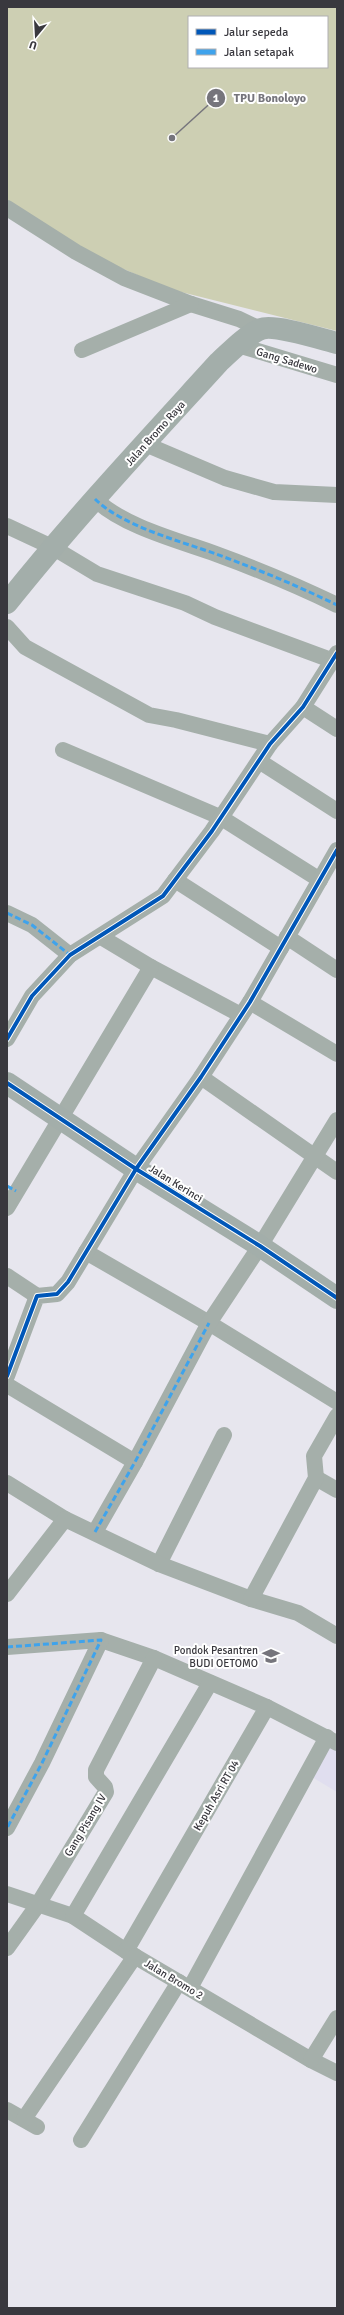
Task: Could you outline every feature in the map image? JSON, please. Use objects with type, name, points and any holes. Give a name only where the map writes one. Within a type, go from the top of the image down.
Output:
[{"type":"main road","points":[[260,329],[277,329],[337,343]]},
{"type":"main road","name":"Jalan Bromo Raya","points":[[7,603],[52,547],[95,498],[219,362],[238,345],[260,329]]},
{"type":"main road","name":"Jalan Kerinci","points":[[7,1083],[136,1169],[260,1246],[337,1298]]},
{"type":"street","points":[[7,208],[76,252],[124,278],[191,304],[239,318],[260,329]]},
{"type":"street","points":[[82,350],[191,304]]},
{"type":"street","name":"Gang Sadewo","points":[[238,345],[337,375]]},
{"type":"street","points":[[145,444],[225,478],[274,492],[337,495]]},
{"type":"street","points":[[95,498],[102,506],[146,528],[235,562],[337,605]]},
{"type":"street","points":[[7,526],[52,547],[97,574],[185,603],[215,617],[334,657],[303,706],[270,744],[212,831],[163,896],[101,937],[70,955],[32,996],[7,1039]]},
{"type":"street","points":[[7,627],[25,647],[149,715],[176,720],[270,744]]},
{"type":"street","points":[[303,706],[337,729]]},
{"type":"street","points":[[63,750],[220,817],[320,880]]},
{"type":"street","points":[[259,761],[337,811]]},
{"type":"street","points":[[7,1276],[38,1296],[57,1294],[68,1282],[136,1169],[201,1077],[250,1002],[320,880],[333,868],[337,850]]},
{"type":"street","points":[[175,880],[284,943],[337,970]]},
{"type":"street","points":[[7,913],[32,925],[70,955]]},
{"type":"street","points":[[101,937],[151,968],[241,1015]]},
{"type":"street","points":[[7,1208],[12,1189],[62,1119],[151,968]]},
{"type":"street","points":[[250,1002],[337,1054]]},
{"type":"street","points":[[201,1077],[337,1172]]},
{"type":"street","points":[[95,1532],[135,1462],[209,1323],[260,1246],[337,1120]]},
{"type":"street","points":[[86,1252],[209,1323],[337,1402]]},
{"type":"street","points":[[7,1376],[38,1296]]},
{"type":"street","points":[[7,1385],[135,1462]]},
{"type":"street","points":[[251,1599],[316,1478],[314,1456],[337,1416]]},
{"type":"street","points":[[159,1564],[224,1435]]},
{"type":"street","points":[[316,1478],[337,1490]]},
{"type":"street","points":[[7,1483],[65,1519],[95,1532],[159,1564],[251,1599],[298,1613],[337,1636]]},
{"type":"street","points":[[7,1594],[65,1519]]},
{"type":"street","points":[[7,1828],[42,1763],[101,1640]]},
{"type":"street","points":[[7,1647],[101,1640],[154,1658],[267,1707],[332,1740],[184,1985],[81,2140]]},
{"type":"street","name":"Gang Pisang IV","points":[[36,1906],[106,1792],[105,1787],[96,1777],[96,1770],[154,1658]]},
{"type":"street","points":[[73,1916],[210,1683]]},
{"type":"street","name":"Kepuh Asri RT 04","points":[[7,2110],[31,2123],[130,1953],[267,1707]]},
{"type":"street","name":"Jalan Bromo 2","points":[[7,1894],[36,1906],[73,1916],[130,1953],[311,2060],[337,2073]]},
{"type":"street","points":[[7,1948],[36,1906]]},
{"type":"street","points":[[311,2060],[337,2018]]},
{"type":"shaded area","points":[[329,1743],[337,1748],[337,1792],[312,1777]]},
{"type":"green space","points":[[7,7],[337,7],[337,331],[169,289],[94,256],[7,209]]},
{"type":"marked path","points":[[95,499],[106,509],[136,525],[247,566],[292,584],[337,605]]},
{"type":"marked path","points":[[7,913],[32,925],[70,955]]},
{"type":"marked path","points":[[7,1186],[16,1191]]},
{"type":"marked path","points":[[95,1532],[135,1462],[209,1323]]},
{"type":"marked path","points":[[7,1647],[101,1640],[42,1763],[7,1828]]},
{"type":"cycle path","points":[[7,1039],[32,996],[70,955],[163,896],[212,831],[270,744],[303,707],[337,653]]},
{"type":"cycle path","points":[[7,1376],[37,1296],[57,1294],[68,1282],[136,1169],[201,1077],[250,1002],[337,850]]},
{"type":"cycle path","points":[[7,1083],[136,1169],[260,1246],[337,1298]]},
{"type":"place","name":"TPU Bonoloyo","points":[[172,138]]},
{"type":"place","name":"Pondok Pesantren BUDI OETOMO","points":[[271,1656]]}]
